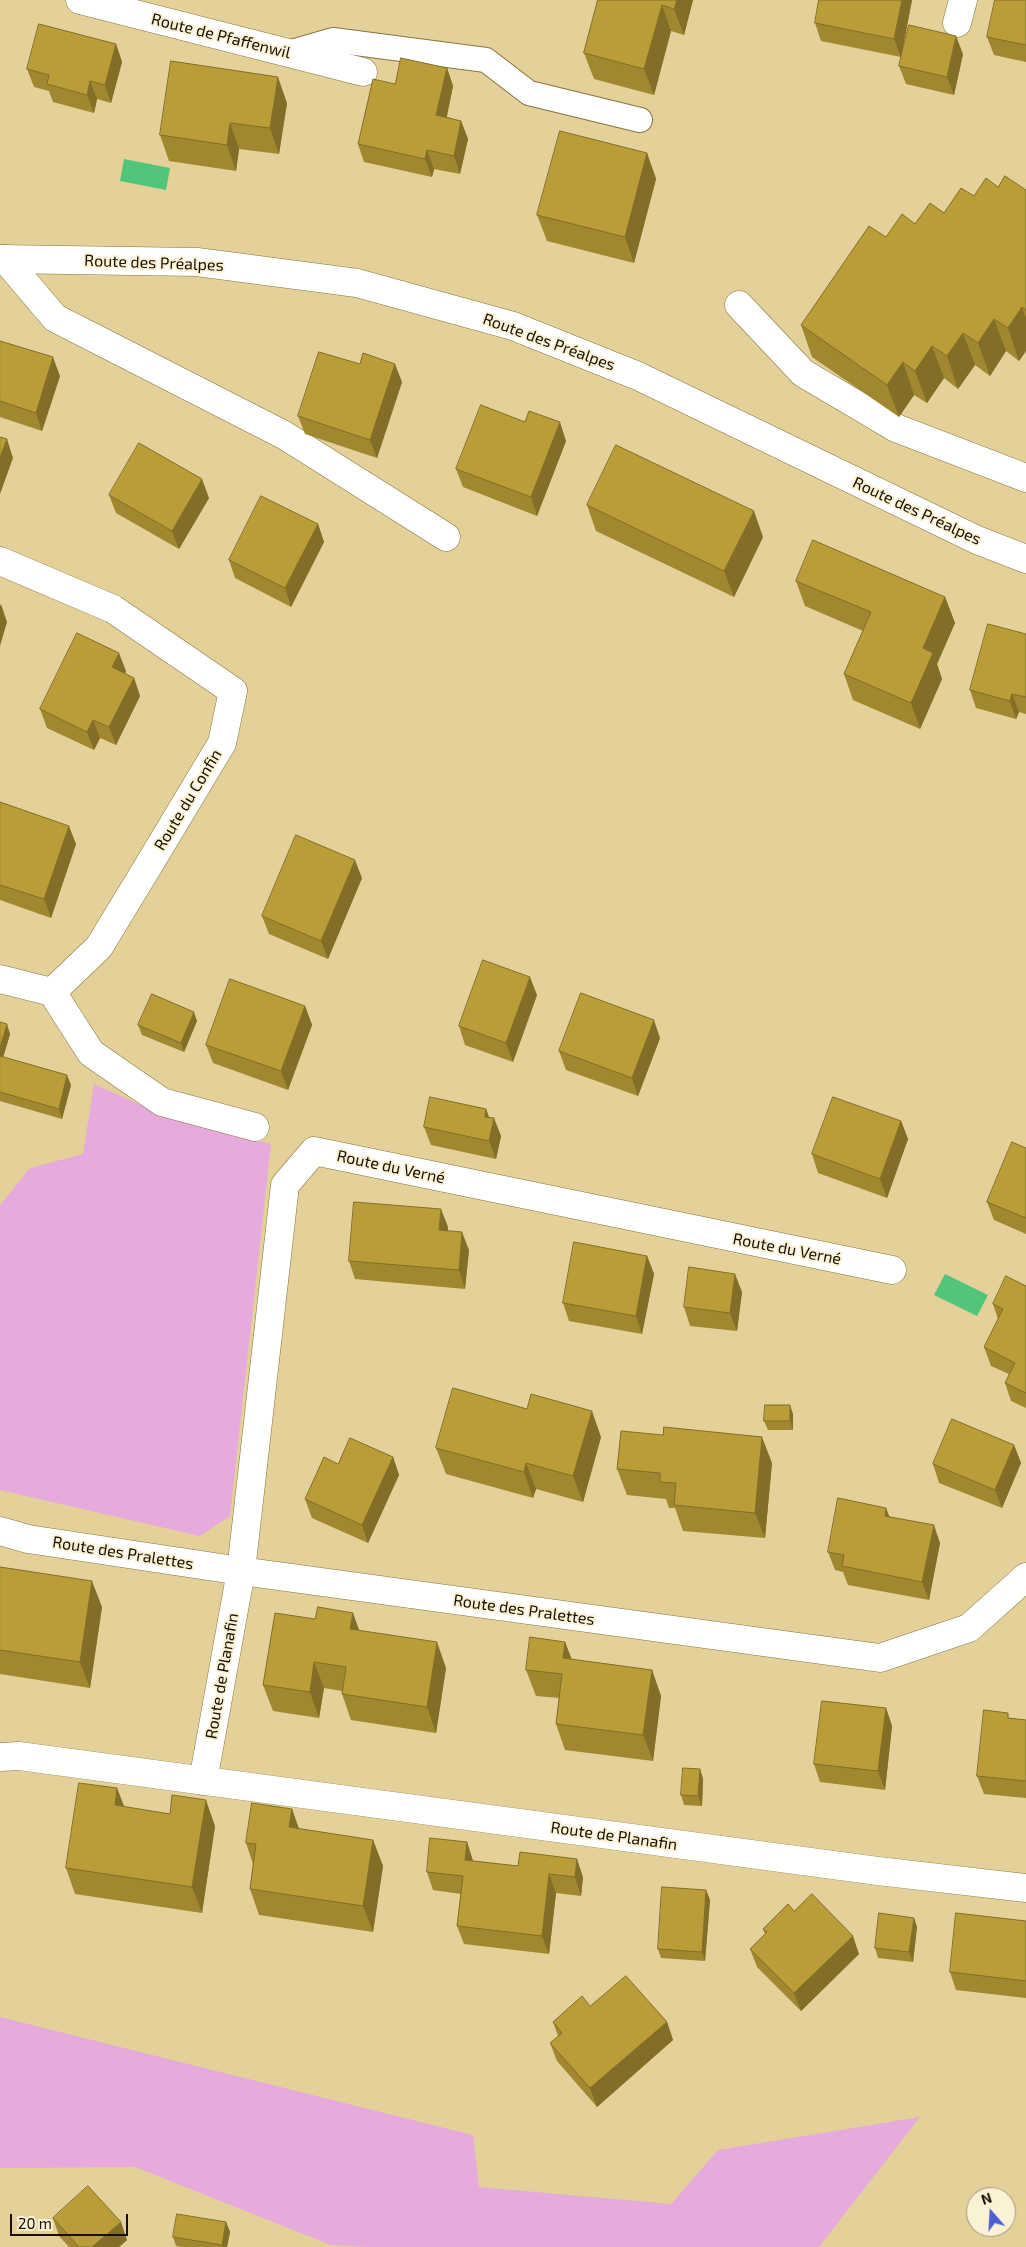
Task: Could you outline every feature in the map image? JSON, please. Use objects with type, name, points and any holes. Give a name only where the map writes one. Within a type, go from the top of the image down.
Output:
[{"type":"street","name":"Route de Pfaffenwil","points":[[80,0],[363,72]]},
{"type":"street","name":"Route des Préalpes","points":[[3,259],[55,318],[284,435],[446,537]]},
{"type":"street","name":"Route des Préalpes","points":[[3,259],[197,262],[357,283],[513,326],[638,376],[977,540],[1026,558]]},
{"type":"street","points":[[739,305],[803,373],[896,428],[1026,478]]},
{"type":"street","name":"Route du Confin","points":[[0,561],[113,609],[233,691],[222,743],[99,947],[52,992]]},
{"type":"street","points":[[0,979],[52,992],[90,1053],[162,1102],[255,1127]]},
{"type":"street","name":"Route du Verné","points":[[241,1571],[285,1185],[314,1151],[621,1216],[892,1270]]},
{"type":"street","name":"Route des Pralettes","points":[[0,1531],[28,1539],[241,1571],[880,1658],[969,1628],[1026,1577]]},
{"type":"street","name":"Route de Planafin","points":[[203,1781],[241,1571]]},
{"type":"street","name":"Route de Planafin","points":[[0,1757],[19,1756],[859,1868],[1026,1888]]},
{"type":"lane","points":[[288,53],[333,40],[486,60],[529,93],[640,120]]},
{"type":"shaded area","points":[[124,159],[170,168],[166,190],[120,181]]},
{"type":"shaded area","points":[[94,1084],[145,1107],[271,1144],[230,1516],[200,1536],[0,1490],[0,1205],[30,1168],[83,1154]]},
{"type":"shaded area","points":[[945,1274],[988,1295],[977,1316],[934,1295]]},
{"type":"shaded area","points":[[0,2017],[473,2135],[479,2187],[671,2204],[718,2150],[920,2117],[819,2247],[368,2247],[331,2245],[135,2167],[0,2168]]},
{"type":"building","points":[[598,0],[677,0],[674,9],[662,5],[644,69],[584,53]]},
{"type":"building","points":[[819,0],[902,0],[894,39],[815,23]]},
{"type":"building","points":[[995,0],[1026,0],[1026,45],[987,37]]},
{"type":"building","points":[[39,24],[116,44],[105,85],[90,81],[87,95],[47,84],[49,75],[27,69]]},
{"type":"building","points":[[909,25],[956,36],[947,77],[899,66]]},
{"type":"building","points":[[401,58],[447,68],[436,115],[461,121],[454,156],[427,150],[425,159],[358,144],[373,79],[395,84]]},
{"type":"building","points":[[171,61],[278,77],[270,128],[230,123],[227,145],[160,135]]},
{"type":"building","points":[[560,131],[647,153],[625,237],[537,215]]},
{"type":"building","points":[[1005,176],[1026,190],[1026,310],[1022,307],[1008,328],[994,319],[978,343],[963,333],[947,356],[932,346],[915,371],[903,362],[887,385],[801,325],[869,226],[886,237],[902,214],[915,224],[930,203],[944,213],[961,188],[974,196],[986,178],[998,187]]},
{"type":"building","points":[[0,341],[53,357],[36,413],[0,401]]},
{"type":"building","points":[[319,352],[360,364],[363,353],[395,364],[370,440],[298,416]]},
{"type":"building","points":[[481,405],[525,422],[529,411],[560,422],[531,497],[456,469]]},
{"type":"building","points":[[0,437],[7,439],[0,458]]},
{"type":"building","points":[[139,443],[202,479],[172,531],[109,495]]},
{"type":"building","points":[[616,445],[754,511],[724,571],[587,505]]},
{"type":"building","points":[[261,496],[318,524],[285,588],[229,560]]},
{"type":"building","points":[[813,540],[945,597],[923,648],[933,653],[911,703],[844,674],[871,612],[796,581]]},
{"type":"building","points":[[988,624],[1026,634],[1026,697],[1012,694],[1010,701],[970,690]]},
{"type":"building","points":[[77,633],[119,653],[112,667],[134,678],[109,727],[93,720],[87,732],[40,709]]},
{"type":"building","points":[[0,802],[69,826],[44,899],[0,885]]},
{"type":"building","points":[[296,835],[355,860],[321,941],[262,916]]},
{"type":"building","points":[[483,960],[530,977],[506,1043],[459,1026]]},
{"type":"building","points":[[230,979],[305,1006],[281,1071],[206,1045]]},
{"type":"building","points":[[581,993],[654,1020],[632,1078],[559,1051]]},
{"type":"building","points":[[152,994],[194,1012],[181,1043],[138,1025]]},
{"type":"building","points":[[0,1022],[7,1024],[0,1048]]},
{"type":"building","points":[[0,1056],[67,1075],[59,1109],[0,1092]]},
{"type":"building","points":[[430,1097],[486,1109],[485,1117],[494,1118],[489,1141],[424,1127]]},
{"type":"building","points":[[833,1097],[901,1121],[880,1179],[812,1154]]},
{"type":"building","points":[[1012,1142],[1026,1148],[1026,1218],[987,1202]]},
{"type":"building","points":[[354,1202],[441,1209],[439,1230],[462,1232],[459,1270],[349,1261]]},
{"type":"building","points":[[574,1242],[647,1256],[636,1316],[563,1303]]},
{"type":"building","points":[[689,1267],[735,1274],[730,1313],[684,1307]]},
{"type":"building","points":[[1006,1276],[1026,1286],[1026,1393],[1005,1383],[1015,1363],[984,1347],[1003,1309],[993,1304]]},
{"type":"building","points":[[453,1388],[527,1409],[531,1394],[592,1411],[573,1476],[526,1463],[524,1472],[436,1448]]},
{"type":"building","points":[[765,1405],[790,1405],[790,1421],[764,1421]]},
{"type":"building","points":[[952,1419],[1014,1445],[995,1490],[933,1464]]},
{"type":"building","points":[[664,1427],[762,1437],[755,1513],[674,1505],[676,1483],[660,1482],[660,1473],[617,1469],[621,1431],[663,1435]]},
{"type":"building","points":[[350,1438],[393,1457],[362,1525],[305,1499],[324,1457],[338,1464]]},
{"type":"building","points":[[838,1498],[886,1508],[885,1516],[934,1525],[922,1582],[842,1566],[844,1555],[828,1552]]},
{"type":"building","points":[[0,1567],[92,1581],[80,1662],[0,1650]]},
{"type":"building","points":[[318,1607],[353,1613],[350,1629],[437,1642],[427,1707],[342,1694],[346,1667],[314,1662],[310,1692],[263,1685],[275,1613],[315,1619]]},
{"type":"building","points":[[530,1637],[565,1642],[563,1658],[652,1670],[643,1735],[556,1724],[562,1674],[526,1670]]},
{"type":"building","points":[[822,1701],[886,1708],[878,1771],[814,1764]]},
{"type":"building","points":[[984,1710],[1008,1713],[1008,1718],[1026,1720],[1026,1781],[977,1776]]},
{"type":"building","points":[[683,1768],[700,1769],[698,1796],[681,1795]]},
{"type":"building","points":[[79,1783],[117,1788],[115,1805],[170,1814],[172,1795],[206,1800],[192,1887],[66,1868]]},
{"type":"building","points":[[252,1803],[292,1809],[289,1827],[373,1840],[363,1906],[250,1889],[256,1844],[246,1843]]},
{"type":"building","points":[[430,1838],[467,1842],[465,1860],[518,1866],[520,1852],[577,1859],[575,1877],[549,1874],[542,1936],[457,1926],[463,1876],[427,1872]]},
{"type":"building","points":[[662,1887],[706,1890],[702,1952],[658,1949]]},
{"type":"building","points":[[812,1894],[853,1936],[794,1993],[750,1949],[767,1932],[763,1929],[788,1904],[794,1911]]},
{"type":"building","points":[[879,1913],[914,1918],[909,1952],[875,1948]]},
{"type":"building","points":[[956,1913],[1026,1921],[1026,1981],[950,1972]]},
{"type":"building","points":[[626,1976],[667,2022],[590,2088],[550,2043],[562,2033],[553,2022],[582,1996],[590,2006]]},
{"type":"building","points":[[88,2186],[121,2222],[92,2247],[79,2247],[53,2218]]},
{"type":"building","points":[[177,2214],[226,2222],[222,2245],[173,2237]]}]
